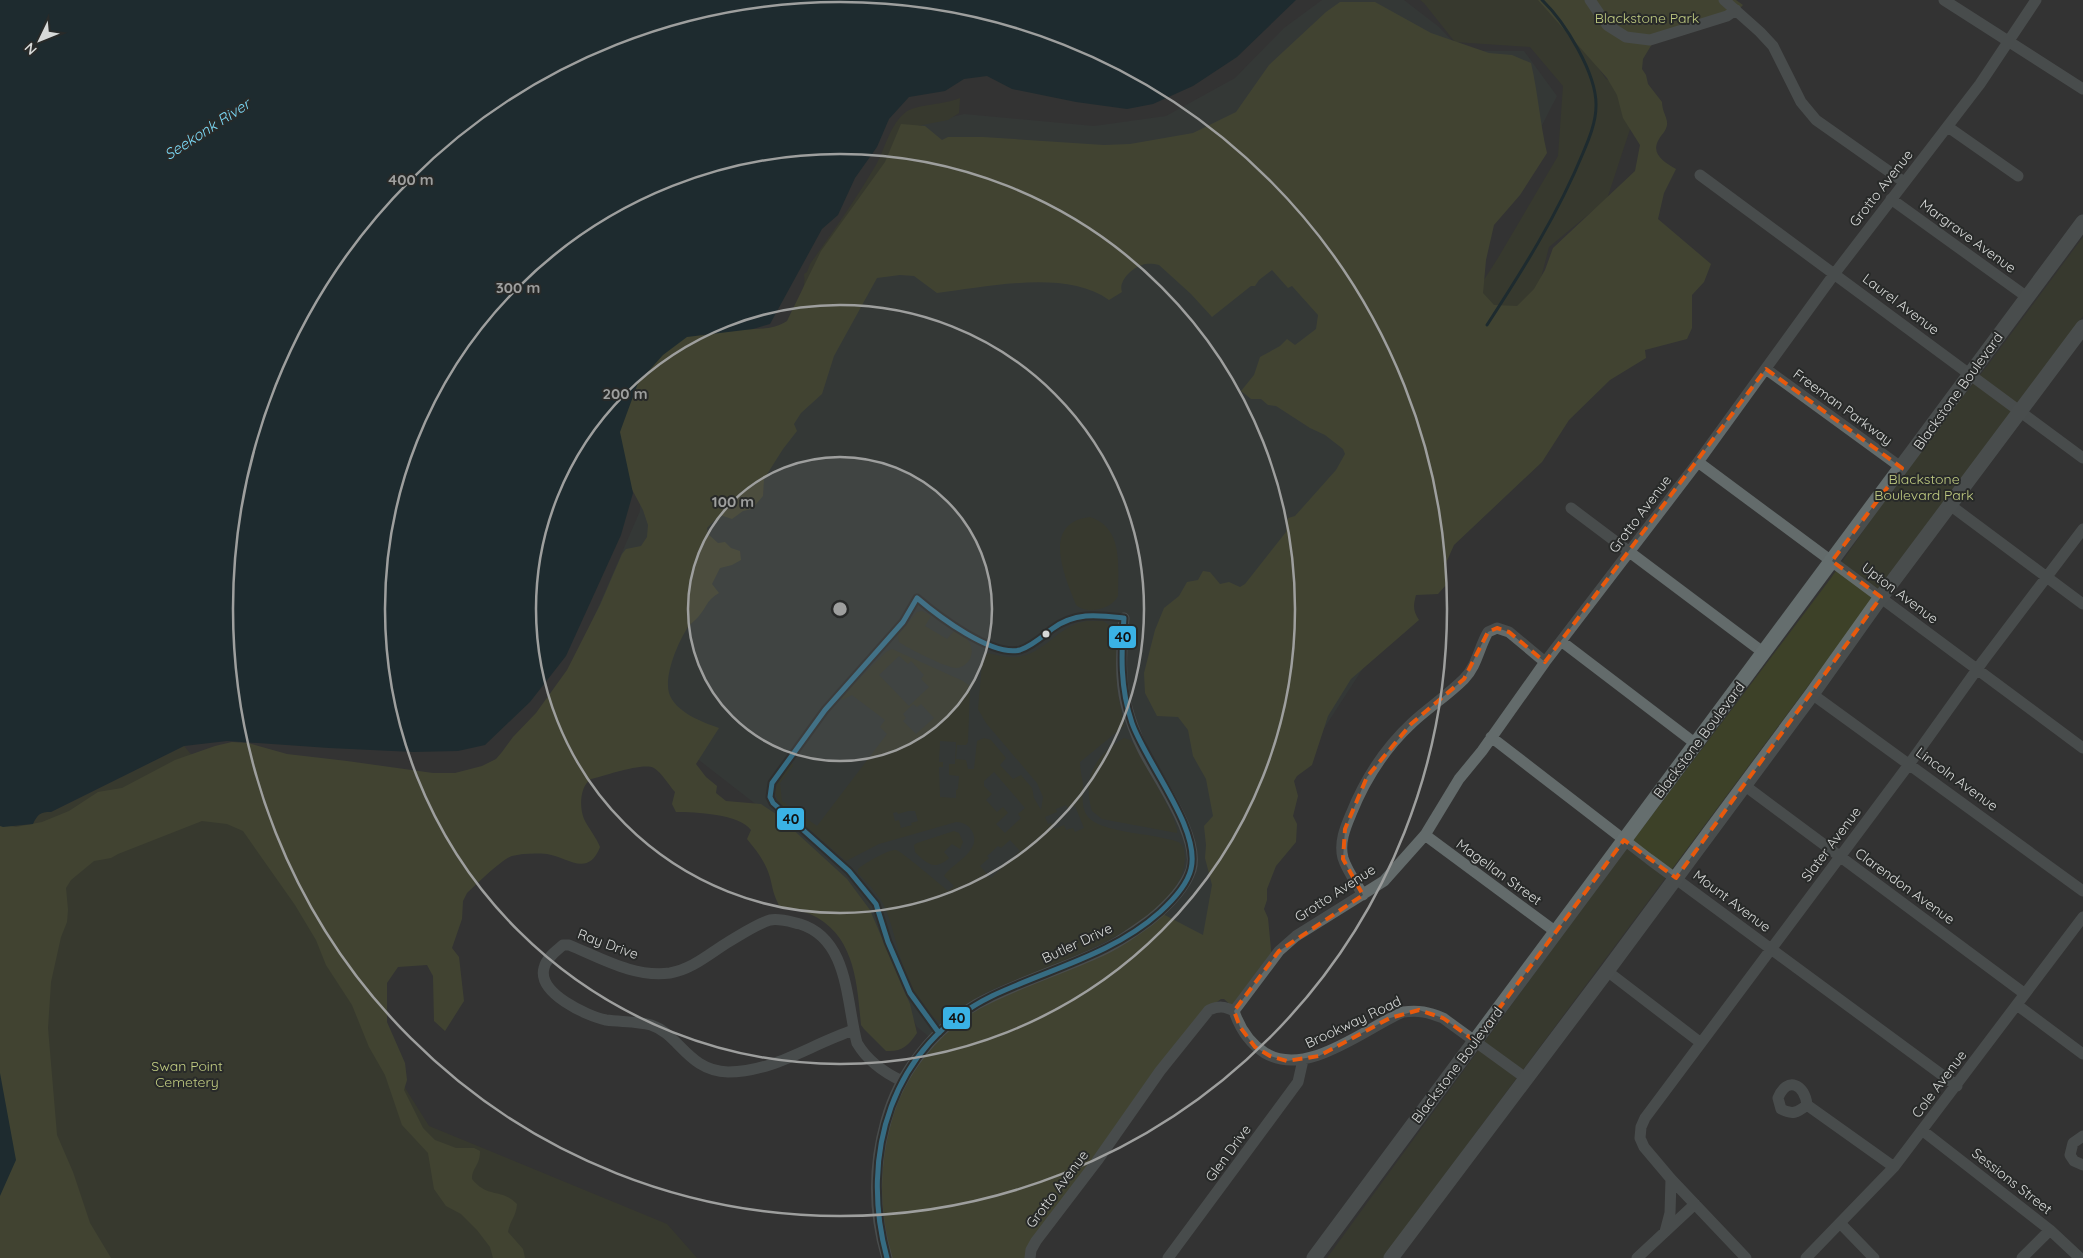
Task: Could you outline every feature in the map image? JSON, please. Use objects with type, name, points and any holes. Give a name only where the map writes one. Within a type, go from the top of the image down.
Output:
[{"type":"main road","name":"Blackstone Boulevard","points":[[1314,1258],[2083,222]]},
{"type":"main road","points":[[1392,1258],[1506,1102],[1527,1078],[1607,971],[1812,694],[1881,597],[2083,327]]},
{"type":"street","points":[[1590,0],[1607,25],[1626,37],[1650,40],[1727,16],[1736,10]]},
{"type":"street","points":[[1724,0],[1773,46],[1801,102],[1816,120],[1904,182]]},
{"type":"street","points":[[1944,0],[2083,89]]},
{"type":"street","name":"Grotto Avenue","points":[[1030,1258],[1031,1250],[1036,1241],[1097,1161],[1160,1071],[1209,1010],[1224,1006],[1234,1011],[1279,951],[1296,936],[1384,881],[1425,836],[1459,778],[1698,462],[1835,273],[1948,127],[2009,42],[2036,0]]},
{"type":"street","points":[[1948,127],[2018,176]]},
{"type":"street","name":"Laurel Avenue","points":[[1700,175],[2083,458]]},
{"type":"street","name":"Margrave Avenue","points":[[1891,199],[2027,298]]},
{"type":"street","name":"Freeman Parkway","points":[[1766,369],[1902,468]]},
{"type":"street","name":"Upton Avenue","points":[[1698,462],[2083,748]]},
{"type":"street","points":[[1950,505],[2083,604]]},
{"type":"street","points":[[1571,508],[1764,653]]},
{"type":"street","name":"Slater Avenue","points":[[1746,1258],[1671,1179],[1644,1147],[1640,1138],[1641,1127],[1645,1118],[1910,763],[1977,669],[2083,529]]},
{"type":"street","name":"Butler Drive","points":[[887,1258],[876,1206],[877,1157],[888,1114],[902,1081],[910,1068],[931,1042],[962,1014],[991,998],[1096,954],[1116,943],[1170,902],[1187,878],[1191,868],[1192,855],[1178,810],[1142,748],[1127,705],[1122,683],[1124,618]]},
{"type":"street","points":[[1363,895],[1343,859],[1341,846],[1345,828],[1358,796],[1367,777],[1384,754],[1411,724],[1464,679],[1473,668],[1488,632],[1497,628],[1509,632],[1545,662]]},
{"type":"street","points":[[1561,641],[1696,744]]},
{"type":"street","name":"Lincoln Avenue","points":[[1812,694],[1910,763],[2083,891]]},
{"type":"street","name":"Mount Avenue","points":[[1491,737],[1624,840],[1957,1086]]},
{"type":"street","name":"Clarendon Avenue","points":[[1744,786],[2025,994]]},
{"type":"street","name":"Magellan Street","points":[[1425,836],[1556,932]]},
{"type":"street","name":"Cole Avenue","points":[[1806,1258],[1894,1167],[2083,917]]},
{"type":"street","name":"Ray Drive","points":[[854,1030],[768,1066],[742,1071],[717,1070],[691,1058],[663,1032],[652,1025],[606,1020],[584,1013],[567,1004],[552,991],[544,978],[543,970],[546,962],[563,945],[569,945],[627,969],[648,973],[670,972],[692,966],[730,941],[771,920],[788,921],[812,928],[834,950],[841,966],[854,1030],[861,1050],[882,1070],[902,1081]]},
{"type":"street","points":[[1607,971],[1701,1044]]},
{"type":"street","points":[[2017,1005],[2083,1054]]},
{"type":"street","name":"Brookway Road","points":[[1234,1011],[1240,1027],[1255,1047],[1270,1056],[1288,1061],[1320,1056],[1390,1018],[1404,1012],[1419,1010],[1443,1018],[1527,1078]]},
{"type":"street","name":"Glen Drive","points":[[1168,1258],[1298,1082],[1303,1060]]},
{"type":"street","points":[[1807,1105],[1894,1167]]},
{"type":"street","name":"Sessions Street","points":[[1922,1131],[2050,1230],[2080,1258]]},
{"type":"street","points":[[2083,1136],[2073,1143],[2070,1155],[2074,1161],[2083,1165]]},
{"type":"street","points":[[1665,1232],[1670,1214],[1671,1179]]},
{"type":"street","points":[[1637,1258],[1695,1204]]},
{"type":"street","points":[[1840,1223],[1874,1258]]},
{"type":"street","points":[[2022,1258],[2050,1230]]},
{"type":"highlighted area","points":[[1766,369],[1902,468],[1832,561],[1881,597],[1676,878],[1624,840],[1475,1041],[1443,1018],[1419,1010],[1390,1018],[1319,1056],[1287,1061],[1270,1056],[1255,1047],[1240,1027],[1234,1011],[1279,951],[1363,895],[1343,859],[1345,829],[1367,777],[1411,724],[1464,679],[1488,632],[1497,628],[1509,632],[1545,662]]},
{"type":"shaded area","points":[[1322,0],[1404,0],[1439,27],[1462,51],[1524,51],[1557,96],[1447,312],[1471,502],[1260,827],[1236,929],[1056,1141],[917,1027],[877,944],[789,830],[574,663],[640,511],[641,456],[792,319],[893,155],[923,124],[964,114],[1094,126],[1166,116],[1235,78],[1284,28]]},
{"type":"green space","points":[[1420,0],[1550,0],[1606,79],[1623,87],[1634,117],[1607,199],[1549,247],[1530,320],[1459,319],[1498,258],[1558,156],[1563,86],[1530,47],[1455,42]]},
{"type":"green space","name":"Blackstone Park","points":[[1538,0],[1736,0],[1743,5],[1737,11],[1655,39],[1643,59],[1642,69],[1648,84],[1662,102],[1667,122],[1666,129],[1657,144],[1657,153],[1676,169],[1664,193],[1658,219],[1711,264],[1704,282],[1692,295],[1692,328],[1687,339],[1645,350],[1646,358],[1610,380],[1569,420],[1542,462],[1454,545],[1446,563],[1446,585],[1438,594],[1416,595],[1414,608],[1419,620],[1351,679],[1328,716],[1312,765],[1297,776],[1294,781],[1298,796],[1293,816],[1297,824],[1296,842],[1276,866],[1267,889],[1267,900],[1264,909],[1268,918],[1272,960],[1234,1008],[1224,999],[1210,1007],[1030,1258],[891,1258],[875,1175],[896,1089],[952,1022],[1093,952],[1159,912],[1203,935],[1212,885],[1205,858],[1204,826],[1213,816],[1206,779],[1193,756],[1188,730],[1178,717],[1157,716],[1145,693],[1144,673],[1155,630],[1164,608],[1179,596],[1187,582],[1198,580],[1203,571],[1210,572],[1220,584],[1229,582],[1240,587],[1245,584],[1286,532],[1288,518],[1295,516],[1336,470],[1345,454],[1343,449],[1325,435],[1310,428],[1276,406],[1268,405],[1261,399],[1251,399],[1241,391],[1254,375],[1260,357],[1280,346],[1287,339],[1295,345],[1316,329],[1318,315],[1292,286],[1288,288],[1272,270],[1259,280],[1255,286],[1251,286],[1212,317],[1191,294],[1159,265],[1153,264],[1142,265],[1130,272],[1122,284],[1122,292],[1109,300],[1091,291],[1071,285],[1049,283],[1002,284],[937,293],[914,276],[900,275],[877,278],[834,356],[822,394],[801,413],[794,424],[797,431],[764,479],[763,496],[752,509],[743,511],[732,519],[720,515],[707,528],[708,534],[718,543],[725,542],[731,548],[740,551],[741,560],[720,568],[712,584],[719,593],[709,601],[699,616],[688,627],[676,650],[668,677],[669,693],[677,706],[705,723],[719,728],[696,764],[706,777],[717,786],[716,793],[726,801],[761,804],[776,814],[847,879],[870,910],[910,1004],[917,1033],[907,1045],[900,1049],[886,1051],[861,1025],[855,977],[845,947],[825,923],[810,914],[780,907],[765,865],[747,839],[751,830],[737,820],[727,817],[676,812],[672,804],[675,792],[654,768],[633,768],[591,779],[587,782],[581,797],[581,809],[584,819],[600,847],[589,862],[583,864],[576,863],[547,854],[512,856],[496,867],[467,893],[463,901],[462,919],[452,948],[459,957],[464,1001],[445,1031],[434,1021],[433,976],[427,965],[398,967],[387,983],[387,1022],[405,1063],[407,1080],[404,1090],[423,1128],[435,1140],[456,1148],[474,1148],[480,1151],[479,1160],[472,1179],[484,1189],[506,1196],[517,1204],[508,1232],[523,1249],[525,1258],[493,1258],[490,1247],[477,1230],[461,1214],[446,1206],[434,1189],[428,1153],[402,1125],[385,1075],[369,1047],[352,1005],[326,965],[316,940],[295,905],[243,831],[227,824],[202,821],[111,858],[94,861],[71,880],[66,888],[67,922],[61,937],[51,982],[48,1028],[57,1135],[73,1172],[90,1223],[111,1258],[0,1258],[0,824],[16,827],[42,822],[69,811],[98,792],[122,788],[175,760],[232,742],[248,743],[287,754],[433,773],[455,773],[482,766],[496,759],[513,737],[536,713],[567,670],[600,605],[622,554],[626,549],[641,546],[647,537],[648,525],[643,510],[628,482],[618,429],[648,340],[730,330],[767,328],[787,321],[821,251],[885,162],[901,124],[925,126],[942,140],[948,137],[983,137],[1104,145],[1130,144],[1193,133],[1236,112],[1269,65],[1326,12],[1340,2],[1375,2],[1431,33],[1489,53],[1512,55],[1531,63],[1547,153],[1520,195],[1494,225],[1486,260],[1483,293],[1494,305],[1517,306],[1534,289],[1545,270],[1553,248],[1635,171],[1640,145],[1623,118],[1617,95],[1607,78]]},
{"type":"green space","points":[[960,98],[959,113],[948,120],[917,126],[804,311],[783,332],[801,297],[804,274],[868,178],[900,117],[911,109]]},
{"type":"green space","name":"Blackstone Boulevard Park","points":[[2083,237],[2083,316],[1383,1258],[1327,1258],[1588,900],[1831,578],[1905,470],[1988,365]]},
{"type":"green space","points":[[1090,517],[1101,522],[1114,539],[1118,561],[1118,596],[1115,601],[1105,607],[1086,610],[1076,605],[1062,566],[1060,552],[1061,540],[1065,529],[1075,521]]},
{"type":"green space","points":[[922,611],[931,616],[925,626],[947,639],[955,630],[968,640],[972,651],[968,662],[956,668],[944,665],[899,642],[898,635],[917,612]]},
{"type":"green space","points":[[1087,621],[1103,621],[1116,629],[1117,688],[1124,726],[1080,762],[1084,811],[1091,820],[1100,825],[1178,842],[1182,845],[1185,853],[1183,870],[1172,892],[1153,912],[1128,929],[1069,959],[989,991],[945,1021],[939,1021],[927,1012],[918,1000],[905,971],[884,905],[858,873],[858,869],[882,854],[896,850],[948,891],[954,886],[944,876],[970,851],[974,838],[971,829],[965,824],[956,822],[879,844],[846,861],[778,802],[775,792],[777,784],[790,764],[793,764],[780,783],[782,801],[817,826],[887,734],[880,727],[885,720],[852,695],[842,700],[840,698],[886,652],[892,649],[963,681],[970,686],[968,742],[966,745],[957,745],[956,759],[966,760],[968,769],[974,769],[977,741],[984,738],[991,740],[1006,758],[1000,765],[1013,779],[1021,775],[1032,788],[1034,798],[1041,810],[1043,797],[1037,783],[986,723],[978,709],[982,660],[988,653],[1011,657],[1022,656],[1041,647],[1076,624]],"holes":[[[899,656],[908,664],[911,661],[924,675],[921,679],[929,687],[909,706],[879,675]],[[913,704],[917,707],[921,704],[934,718],[916,734],[903,721],[906,718],[903,714]],[[940,741],[956,742],[955,764],[949,764],[949,775],[959,776],[956,798],[940,797],[939,767],[943,767],[943,762],[939,762]],[[994,772],[1025,808],[1018,814],[1021,818],[1005,833],[996,824],[1008,813],[1003,807],[997,812],[986,800],[992,794],[984,786],[984,781]],[[1066,805],[1068,808],[1075,806],[1084,828],[1075,832],[1073,828],[1066,830],[1064,825],[1054,829],[1051,823],[1048,824],[1045,817],[1057,812],[1056,809]],[[915,811],[918,821],[901,828],[899,820],[895,821],[893,813],[897,812],[898,814]],[[1010,840],[1020,851],[991,878],[980,866],[998,846],[1001,848]]]},
{"type":"green space","points":[[1124,738],[1130,740],[1134,745],[1152,776],[1177,827],[1177,833],[1102,819],[1092,811],[1089,788],[1093,768],[1105,752]]},
{"type":"green space","name":"Swan Point Cemetery","points":[[184,746],[268,845],[383,1053],[429,1126],[667,1224],[697,1258],[0,1258],[0,826],[43,812],[51,812]]},
{"type":"green space","points":[[954,831],[959,833],[963,842],[960,849],[952,844],[944,852],[949,858],[944,862],[935,865],[927,863],[915,852],[914,845],[917,843]]},
{"type":"water","name":"Seekonk River","points":[[0,0],[1296,0],[1237,57],[1193,86],[1153,104],[1127,109],[1076,102],[1012,89],[987,76],[964,79],[945,91],[909,97],[889,119],[877,147],[855,178],[838,215],[822,229],[770,324],[753,329],[687,337],[663,355],[638,383],[620,432],[633,493],[621,535],[566,656],[530,702],[485,745],[458,751],[413,752],[227,741],[184,746],[51,812],[42,813],[33,824],[3,827],[0,826]]},
{"type":"water","points":[[0,1073],[16,1160],[0,1196]]},
{"type":"waterway","points":[[1487,325],[1551,220],[1588,142],[1595,118],[1595,93],[1585,64],[1560,21],[1542,0]]},
{"type":"transit line","name":"40","points":[[887,1258],[879,1219],[877,1180],[881,1143],[891,1107],[907,1073],[929,1043],[957,1017],[992,996],[1101,950],[1141,927],[1174,898],[1183,887],[1189,875],[1192,853],[1188,835],[1170,796],[1139,739],[1128,710],[1122,671],[1124,618],[1078,617],[1052,629],[1037,641],[1020,650],[1008,651],[966,633],[938,615],[917,598],[903,622],[825,710],[772,783],[770,797],[773,803],[849,871],[876,904],[888,942],[910,993],[939,1033]]}]
